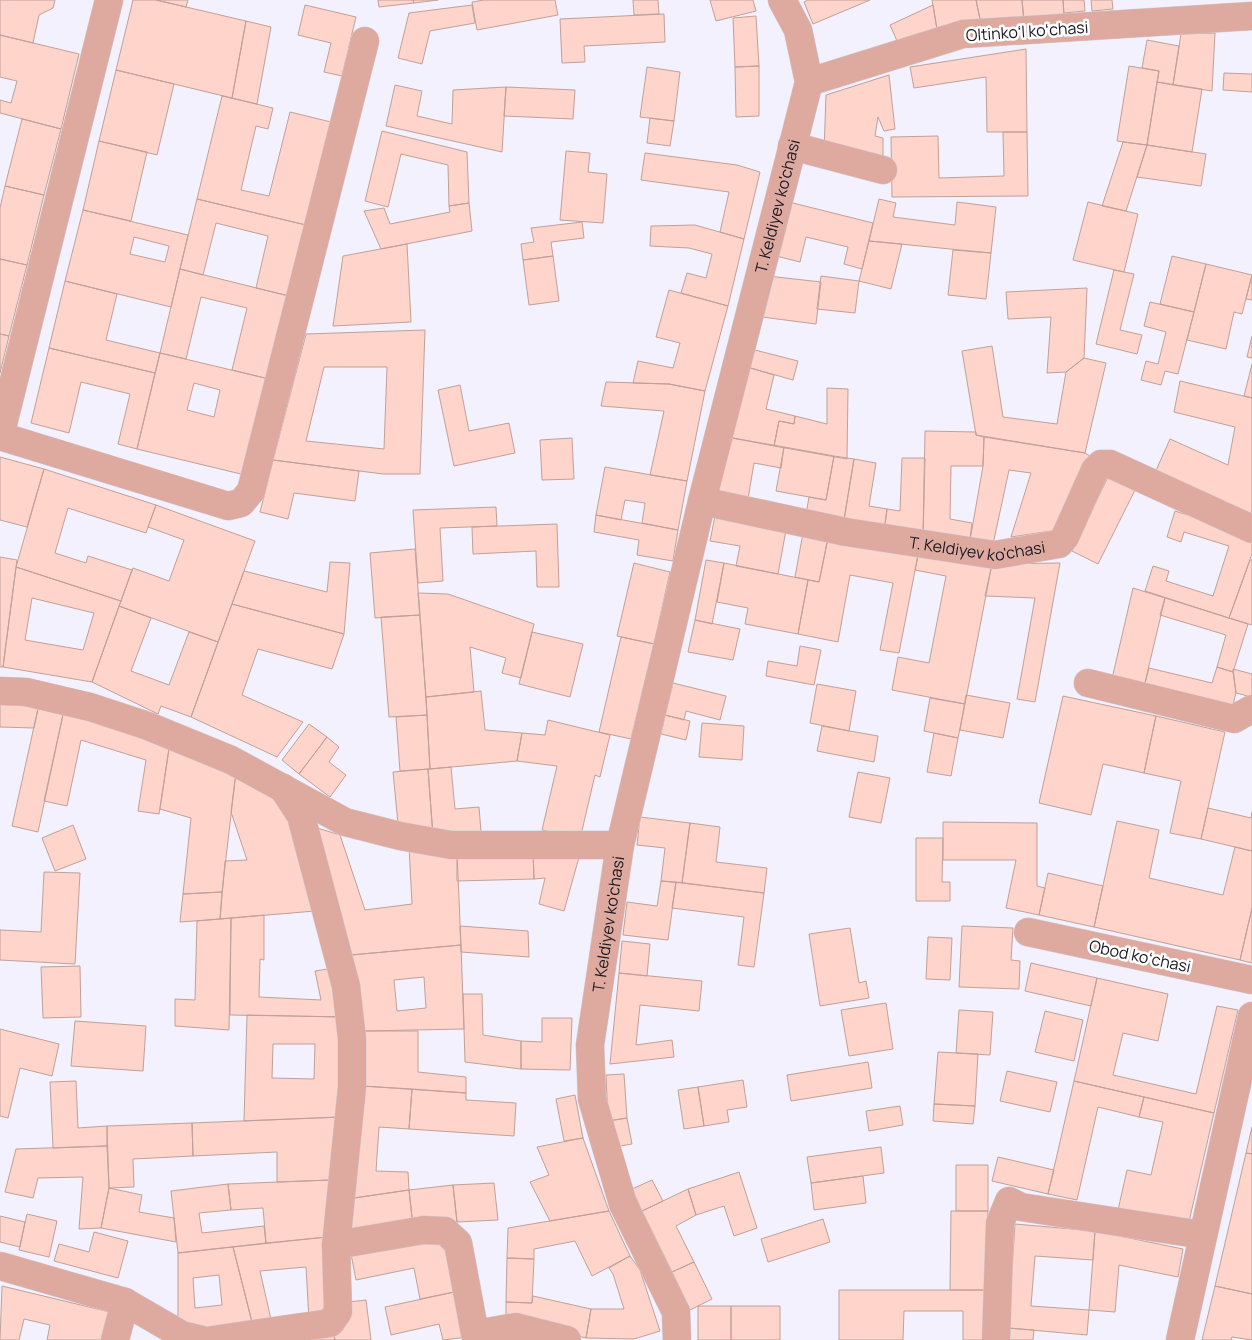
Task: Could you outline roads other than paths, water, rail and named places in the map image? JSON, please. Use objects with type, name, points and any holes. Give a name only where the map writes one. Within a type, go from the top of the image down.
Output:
[{"type":"street","points":[[109,0],[0,436],[228,506],[241,503],[251,491],[364,41]]},
{"type":"street","name":"T. Keldiyev ko'chasi","points":[[677,1340],[676,1312],[623,1204],[592,1099],[590,1045],[620,845],[702,501],[809,82],[798,30],[782,0]]},
{"type":"street","name":"Oltinkoʻl koʻchasi","points":[[809,82],[963,34],[1252,16]]},
{"type":"street","points":[[792,146],[883,170]]},
{"type":"street","name":"T. Keldiyev ko'chasi","points":[[702,501],[846,532],[995,555],[1059,544],[1065,537],[1095,470],[1101,464],[1110,464],[1252,529]]},
{"type":"street","points":[[1088,683],[1234,719],[1252,709]]},
{"type":"street","points":[[0,692],[26,692],[62,700],[148,726],[231,760],[344,822],[400,836],[442,843],[620,845]]},
{"type":"street","points":[[212,1340],[330,1323],[338,1312],[336,1244],[352,1087],[352,1039],[346,986],[301,816],[283,788]]},
{"type":"street","name":"Obod koʻchasi","points":[[1028,932],[1252,980]]},
{"type":"street","points":[[1180,1340],[1252,1016]]},
{"type":"street","points":[[996,1340],[1000,1223],[1009,1201],[1021,1207],[1203,1235]]},
{"type":"street","points":[[336,1244],[424,1230],[444,1231],[458,1243],[475,1337],[516,1327],[567,1340]]},
{"type":"street","points":[[0,1266],[125,1302],[182,1335],[203,1340]]},
{"type":"street","points":[[115,1340],[125,1302]]}]
